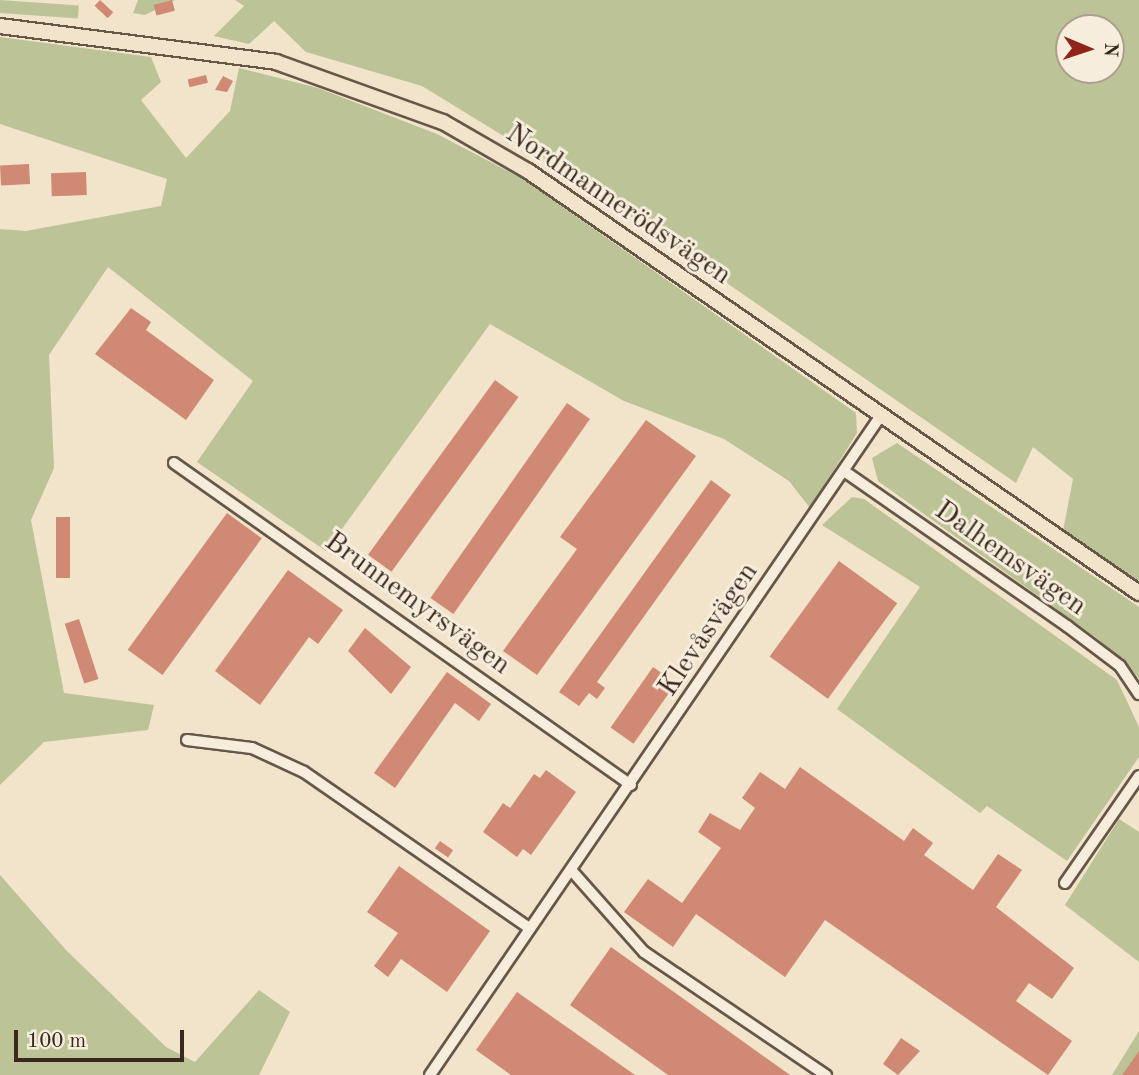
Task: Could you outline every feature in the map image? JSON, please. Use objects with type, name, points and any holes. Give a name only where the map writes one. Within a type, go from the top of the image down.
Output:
[{"type":"main road","name":"Nordmannerödsvägen","points":[[0,26],[276,62],[443,122],[528,171],[1139,593]]},
{"type":"street","name":"Klevåsvägen","points":[[430,1075],[529,928],[631,785],[882,414]]},
{"type":"street","name":"Brunnemyrsvägen","points":[[174,463],[631,785]]},
{"type":"street","name":"Dalhemsvägen","points":[[844,471],[1120,666],[1139,694]]},
{"type":"street","points":[[187,740],[253,748],[304,772],[529,928]]},
{"type":"street","points":[[1065,883],[1139,776]]},
{"type":"street","points":[[572,871],[589,882],[644,952],[826,1075]]},
{"type":"green space","points":[[0,0],[79,6],[78,18],[0,13]]},
{"type":"green space","points":[[138,0],[175,0],[145,15],[133,13]]},
{"type":"green space","points":[[235,0],[1139,0],[1139,583],[1063,531],[1073,479],[1033,447],[1016,483],[598,194],[422,86],[306,52],[274,21],[249,44],[214,36],[244,6]]},
{"type":"green space","points":[[0,37],[151,57],[161,82],[141,100],[186,158],[230,111],[239,68],[318,88],[437,134],[523,179],[856,413],[857,433],[810,508],[789,481],[724,439],[624,401],[490,324],[326,551],[197,462],[253,381],[108,267],[49,355],[54,468],[31,520],[64,693],[154,705],[148,730],[44,742],[0,785],[0,229],[26,231],[161,206],[167,179],[0,124]]},
{"type":"green space","points":[[897,443],[1139,607],[1139,678],[1098,639],[878,481],[872,458]]},
{"type":"green space","points":[[852,497],[864,499],[1117,680],[1139,727],[1139,757],[1067,861],[987,806],[980,813],[837,709],[920,587],[822,525]]},
{"type":"green space","points":[[1119,819],[1139,832],[1139,962],[1065,905]]},
{"type":"green space","points":[[0,875],[66,950],[166,1047],[195,1062],[259,990],[290,1012],[259,1075],[0,1075]]},
{"type":"green space","points":[[1139,1031],[1139,1075],[1112,1075]]},
{"type":"building","points":[[100,0],[113,12],[108,18],[95,6]]},
{"type":"building","points":[[172,0],[175,11],[156,16],[154,5]]},
{"type":"building","points":[[206,75],[208,83],[189,87],[188,80]]},
{"type":"building","points":[[223,76],[233,81],[227,92],[215,90]]},
{"type":"building","points":[[29,164],[30,184],[1,185],[0,166]]},
{"type":"building","points":[[86,172],[87,195],[52,196],[51,173]]},
{"type":"building","points":[[131,308],[151,322],[146,330],[214,380],[186,420],[95,354]]},
{"type":"building","points":[[495,380],[518,397],[391,572],[368,555]]},
{"type":"building","points":[[567,403],[590,419],[453,614],[430,598]]},
{"type":"building","points":[[646,420],[696,456],[537,675],[503,651],[577,549],[560,537]]},
{"type":"building","points":[[711,480],[731,495],[597,682],[605,688],[597,699],[589,693],[579,706],[559,692]]},
{"type":"building","points":[[227,513],[262,538],[162,675],[128,650]]},
{"type":"building","points":[[56,517],[70,517],[70,578],[56,578]]},
{"type":"building","points":[[839,561],[897,603],[828,699],[770,656]]},
{"type":"building","points":[[288,570],[343,610],[318,644],[309,637],[260,705],[215,671]]},
{"type":"building","points":[[79,619],[98,679],[84,684],[65,624]]},
{"type":"building","points":[[365,628],[411,667],[391,694],[348,651]]},
{"type":"building","points":[[653,667],[676,683],[633,744],[611,728]]},
{"type":"building","points":[[447,672],[491,704],[479,721],[455,703],[395,788],[374,773]]},
{"type":"building","points":[[800,767],[904,841],[913,828],[933,843],[924,855],[973,890],[998,854],[1022,870],[996,907],[1074,968],[1052,999],[1029,983],[1016,1001],[1072,1041],[1048,1075],[825,920],[785,977],[696,914],[673,947],[624,912],[648,879],[682,903],[721,848],[698,832],[710,813],[740,830],[755,808],[742,798],[760,772],[785,789]]},
{"type":"building","points":[[546,770],[576,792],[531,855],[523,849],[517,857],[483,832],[503,803],[510,808],[534,774],[540,778]]},
{"type":"building","points":[[440,841],[453,850],[448,858],[435,848]]},
{"type":"building","points":[[399,866],[490,931],[447,992],[401,959],[388,977],[374,966],[398,933],[367,912]]},
{"type":"building","points":[[611,947],[790,1075],[668,1075],[570,1005]]},
{"type":"building","points":[[517,992],[635,1075],[511,1075],[476,1050]]},
{"type":"building","points":[[901,1038],[920,1051],[898,1075],[883,1064]]},
{"type":"building","points":[[1139,1051],[1139,1075],[1122,1075]]}]
